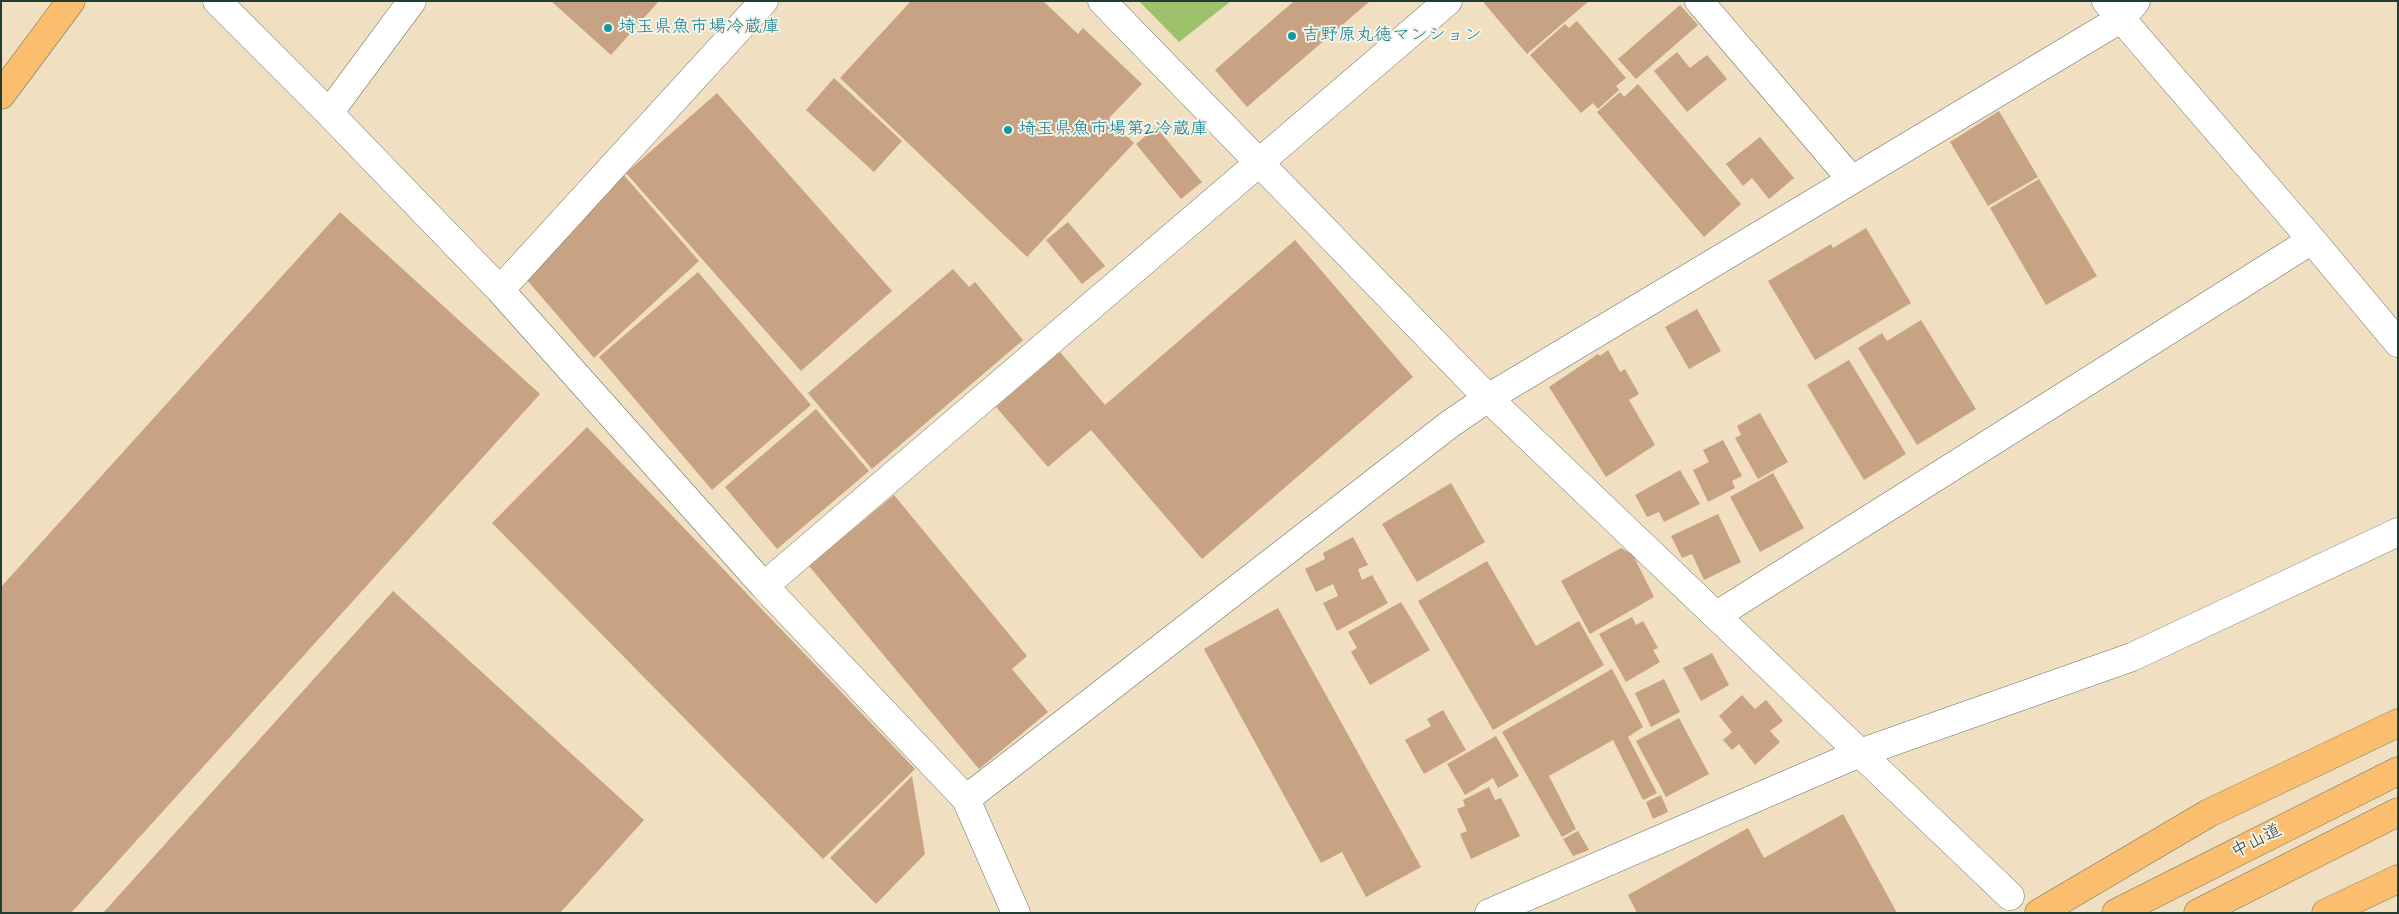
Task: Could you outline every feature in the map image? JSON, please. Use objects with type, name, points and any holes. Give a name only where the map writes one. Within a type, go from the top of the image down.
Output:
[{"type":"main road","points":[[1,95],[71,1]]},
{"type":"main road","points":[[2039,913],[2210,813],[2398,723]]},
{"type":"main road","name":"中山道","points":[[2116,913],[2398,771]]},
{"type":"main road","points":[[2198,913],[2398,812]]},
{"type":"main road","points":[[2326,913],[2398,879]]},
{"type":"street","points":[[216,1],[329,113],[500,290],[764,586],[966,799],[1016,913]]},
{"type":"street","points":[[329,113],[412,1]]},
{"type":"street","points":[[500,290],[764,1]]},
{"type":"street","points":[[1102,1],[1261,162],[1488,398],[2010,896]]},
{"type":"street","points":[[764,586],[1448,1]]},
{"type":"street","points":[[1698,1],[1851,179]]},
{"type":"street","points":[[966,799],[1442,430],[1488,398],[1851,179],[2121,7],[2398,344]]},
{"type":"street","points":[[1717,615],[2312,240]]},
{"type":"street","points":[[1489,913],[1860,752],[2132,658],[2398,532]]},
{"type":"green space","points":[[1139,1],[1231,1],[1179,42]]},
{"type":"building","name":"埼玉県魚市場冷蔵庫","points":[[551,1],[659,1],[611,55]]},
{"type":"building","name":"埼玉県魚市場第2冷蔵庫","points":[[911,1],[1043,1],[1078,34],[1083,28],[1142,84],[1109,118],[1134,143],[1027,257],[840,78]]},
{"type":"building","name":"吉野原丸徳マンション","points":[[1294,1],[1370,1],[1247,107],[1215,70]]},
{"type":"building","points":[[1486,1],[1589,1],[1527,54],[1484,3]]},
{"type":"building","points":[[1680,5],[1698,25],[1636,79],[1618,59]]},
{"type":"building","points":[[1577,21],[1626,78],[1616,86],[1619,90],[1598,109],[1593,103],[1581,113],[1530,55],[1565,24],[1569,28]]},
{"type":"building","points":[[1677,52],[1690,68],[1707,55],[1727,79],[1687,112],[1654,71]]},
{"type":"building","points":[[834,78],[902,141],[874,172],[806,110]]},
{"type":"building","points":[[1638,84],[1741,204],[1704,237],[1597,112],[1620,92],[1624,97]]},
{"type":"building","points":[[717,93],[892,291],[801,371],[626,173]]},
{"type":"building","points":[[1999,111],[2038,177],[1988,206],[1950,142]]},
{"type":"building","points":[[1156,127],[1202,182],[1181,199],[1136,144]]},
{"type":"building","points":[[1760,137],[1794,178],[1769,199],[1752,178],[1743,186],[1726,164]]},
{"type":"building","points":[[622,173],[699,261],[594,358],[527,280]]},
{"type":"building","points":[[2039,179],[2097,276],[2046,305],[1990,208]]},
{"type":"building","points":[[340,212],[540,394],[71,913],[1,913],[1,587]]},
{"type":"building","points":[[1068,222],[1105,266],[1082,284],[1046,240]]},
{"type":"building","points":[[1866,228],[1911,303],[1815,360],[1768,281],[1831,244],[1833,248]]},
{"type":"building","points":[[1295,240],[1413,377],[1202,559],[1091,430],[1048,467],[996,407],[1060,352],[1105,405]]},
{"type":"building","points":[[953,269],[969,287],[975,282],[1023,340],[872,469],[808,393]]},
{"type":"building","points":[[698,272],[811,405],[712,490],[599,357]]},
{"type":"building","points":[[1697,309],[1721,351],[1689,369],[1665,327]]},
{"type":"building","points":[[1921,320],[1976,409],[1917,445],[1858,348],[1882,333],[1887,341]]},
{"type":"building","points":[[1608,350],[1620,372],[1625,369],[1639,394],[1629,400],[1655,445],[1606,477],[1549,387],[1598,354],[1600,356]]},
{"type":"building","points":[[1849,360],[1906,454],[1864,480],[1807,385]]},
{"type":"building","points":[[816,409],[869,471],[777,549],[725,487]]},
{"type":"building","points":[[1760,413],[1788,462],[1758,479],[1735,438],[1741,435],[1737,426]]},
{"type":"building","points":[[587,427],[915,769],[823,859],[492,523]]},
{"type":"building","points":[[1723,440],[1742,476],[1732,481],[1735,488],[1708,502],[1693,470],[1709,462],[1703,450]]},
{"type":"building","points":[[1680,470],[1700,504],[1664,522],[1659,512],[1647,517],[1635,495]]},
{"type":"building","points":[[1773,473],[1804,528],[1760,552],[1730,497]]},
{"type":"building","points":[[1451,483],[1485,542],[1417,582],[1382,524]]},
{"type":"building","points":[[894,495],[1027,656],[1012,669],[1048,712],[979,769],[809,566]]},
{"type":"building","points":[[1718,514],[1741,562],[1704,580],[1692,554],[1682,558],[1671,536]]},
{"type":"building","points":[[1353,537],[1368,565],[1358,569],[1362,580],[1372,575],[1388,603],[1337,631],[1323,603],[1338,596],[1333,584],[1316,592],[1305,569],[1325,559],[1323,553]]},
{"type":"building","points":[[1621,548],[1633,555],[1654,597],[1590,634],[1561,581]]},
{"type":"building","points":[[1487,561],[1536,646],[1579,621],[1604,665],[1493,730],[1418,601]]},
{"type":"building","points":[[393,591],[644,820],[560,913],[103,913]]},
{"type":"building","points":[[1401,602],[1430,650],[1370,685],[1351,652],[1357,648],[1348,632]]},
{"type":"building","points":[[1278,608],[1421,867],[1366,897],[1342,852],[1321,863],[1204,649]]},
{"type":"building","points":[[1632,617],[1636,625],[1643,621],[1658,648],[1653,650],[1660,662],[1626,682],[1599,634]]},
{"type":"building","points":[[1712,653],[1729,685],[1701,701],[1683,668]]},
{"type":"building","points":[[1612,669],[1643,727],[1628,737],[1657,793],[1643,800],[1613,740],[1549,776],[1576,829],[1562,837],[1502,732]]},
{"type":"building","points":[[1664,679],[1680,712],[1651,727],[1635,693]]},
{"type":"building","points":[[1742,695],[1755,709],[1766,700],[1783,721],[1770,731],[1780,742],[1755,765],[1739,744],[1732,750],[1723,740],[1732,732],[1719,716]]},
{"type":"building","points":[[1443,710],[1466,750],[1424,774],[1405,740],[1431,726],[1427,719]]},
{"type":"building","points":[[1679,718],[1709,774],[1666,797],[1636,741]]},
{"type":"building","points":[[1496,736],[1519,776],[1498,788],[1493,778],[1465,795],[1447,764]]},
{"type":"building","points":[[912,776],[925,854],[876,904],[830,858]]},
{"type":"building","points":[[1489,787],[1495,800],[1501,798],[1520,836],[1471,859],[1460,834],[1467,831],[1457,809],[1465,806],[1463,800]]},
{"type":"building","points":[[1661,795],[1668,812],[1653,819],[1646,802]]},
{"type":"building","points":[[1843,814],[1897,913],[1637,913],[1628,895],[1748,828],[1764,858]]},
{"type":"building","points":[[1578,831],[1589,850],[1573,856],[1563,839]]},
{"type":"place","name":"埼玉県魚市場冷蔵庫","points":[[608,28]]},
{"type":"place","name":"吉野原丸徳マンション","points":[[1292,36]]},
{"type":"place","name":"埼玉県魚市場第2冷蔵庫","points":[[1008,130]]}]
